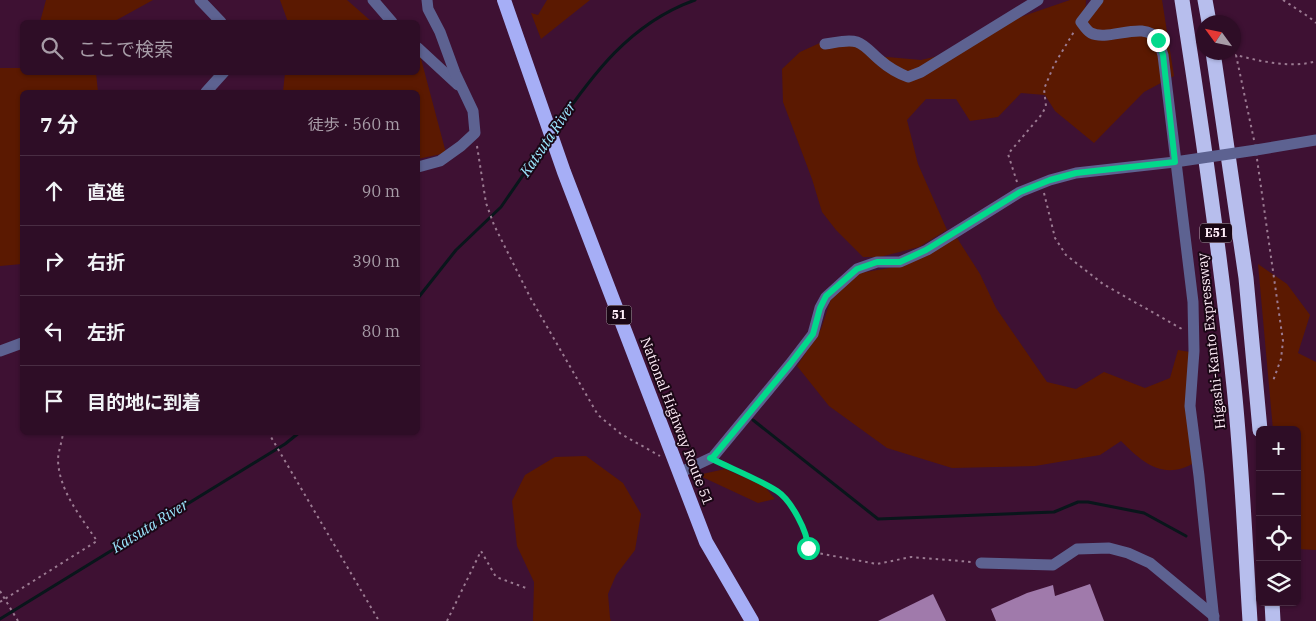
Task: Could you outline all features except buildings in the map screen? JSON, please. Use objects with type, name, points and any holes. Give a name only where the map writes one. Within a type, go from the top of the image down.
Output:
[{"type":"highway","name":"National Highway Route 51","points":[[504,0],[564,172],[706,542],[752,621]]},
{"type":"highway","name":"Higashi-Kanto Expressway","points":[[1182,0],[1214,217],[1234,387],[1250,621]]},
{"type":"highway","points":[[1205,0],[1208,15]]},
{"type":"highway","name":"E51","points":[[1214,60],[1246,278],[1260,426]]},
{"type":"highway","points":[[1272,606],[1273,621]]},
{"type":"street","points":[[200,0],[219,20]]},
{"type":"street","points":[[373,0],[390,20]]},
{"type":"street","points":[[420,166],[440,161],[475,133],[473,111],[428,8],[427,0]]},
{"type":"street","points":[[825,44],[847,41],[857,42],[895,72],[908,77],[921,72],[1038,0]]},
{"type":"street","points":[[1098,0],[1080,22],[1089,32],[1098,35],[1142,30],[1152,34],[1158,40],[1163,55],[1193,302],[1190,406],[1214,618]]},
{"type":"street","points":[[420,50],[463,89]]},
{"type":"street","points":[[208,90],[221,75]]},
{"type":"street","points":[[677,469],[713,457],[813,334],[820,308],[826,296],[857,269],[877,262],[900,262],[926,250],[1020,192],[1041,183],[1076,173],[1175,162],[1316,140]]},
{"type":"street","points":[[0,351],[20,344]]},
{"type":"street","points":[[981,563],[1053,565],[1076,550],[1109,548],[1128,553],[1150,563],[1214,618]]},
{"type":"path","points":[[1283,0],[1309,17],[1316,24]]},
{"type":"path","points":[[1020,192],[1008,154],[1042,114],[1046,106],[1044,89],[1047,81],[1066,43],[1080,22]]},
{"type":"path","points":[[1273,381],[1281,359],[1284,341],[1256,150],[1236,56],[1283,64],[1311,63],[1316,61]]},
{"type":"path","points":[[475,133],[492,220],[531,299],[598,415],[621,434],[677,469]]},
{"type":"path","points":[[1041,183],[1055,238],[1066,255],[1110,288],[1193,336]]},
{"type":"path","points":[[0,602],[97,542],[68,497],[61,482],[58,459],[63,435]]},
{"type":"path","points":[[270,435],[380,621]]},
{"type":"path","points":[[710,458],[779,492],[804,528],[808,540],[808,548],[812,552],[877,564],[911,557],[981,563]]},
{"type":"path","points":[[447,621],[481,551],[496,577],[526,588]]},
{"type":"path","points":[[0,592],[18,621]]},
{"type":"shaded area","points":[[46,0],[153,0],[117,20],[41,20]]},
{"type":"shaded area","points":[[280,0],[347,0],[370,20],[287,20]]},
{"type":"shaded area","points":[[547,0],[590,0],[541,39],[531,13],[538,15]]},
{"type":"shaded area","points":[[1070,0],[1086,0],[1085,20],[1101,0],[1162,0],[1174,76],[1144,92],[1094,143],[1055,111],[1045,95],[1021,93],[998,117],[970,121],[956,99],[926,99],[907,120],[918,164],[947,230],[919,247],[880,257],[863,257],[836,230],[822,212],[812,179],[783,102],[782,69],[800,52],[822,42],[854,43],[876,56],[921,60],[959,51],[1006,22]]},
{"type":"shaded area","points":[[420,55],[446,153],[420,159],[420,90],[283,90],[285,75],[420,75]]},
{"type":"shaded area","points":[[0,68],[20,68],[20,75],[96,75],[98,90],[20,90],[20,264],[0,266]]},
{"type":"shaded area","points":[[957,238],[980,274],[996,308],[1047,382],[1076,389],[1104,372],[1145,388],[1170,378],[1178,350],[1190,352],[1194,463],[1172,470],[1154,467],[1137,456],[1121,441],[1100,455],[1035,466],[952,468],[887,448],[829,406],[797,366],[821,329],[832,296],[860,273],[901,266]]},
{"type":"shaded area","points":[[1258,264],[1287,284],[1310,315],[1298,353],[1316,362],[1316,550],[1301,549],[1301,426],[1273,426]]},
{"type":"shaded area","points":[[586,456],[623,483],[641,514],[635,550],[616,575],[608,594],[611,621],[533,621],[534,582],[517,546],[512,501],[525,475],[555,457]]},
{"type":"shaded area","points":[[725,469],[765,487],[775,499],[758,503],[698,475]]},
{"type":"waterway","name":"Katsuta River","points":[[555,129],[583,89],[614,53],[651,22],[695,0]]},
{"type":"waterway","name":"Katsuta River","points":[[420,295],[456,250],[501,207],[548,139]]},
{"type":"waterway","points":[[753,420],[878,519],[1054,512],[1078,502],[1088,502],[1144,513],[1186,536]]},
{"type":"waterway","name":"Katsuta River","points":[[0,619],[285,444],[296,435]]},
{"type":"route","points":[[808,548],[808,540],[804,528],[779,492],[710,458],[713,457],[813,334],[820,308],[826,296],[857,269],[877,262],[900,262],[926,250],[1020,192],[1050,180],[1076,173],[1175,162],[1163,55],[1158,40]]}]
